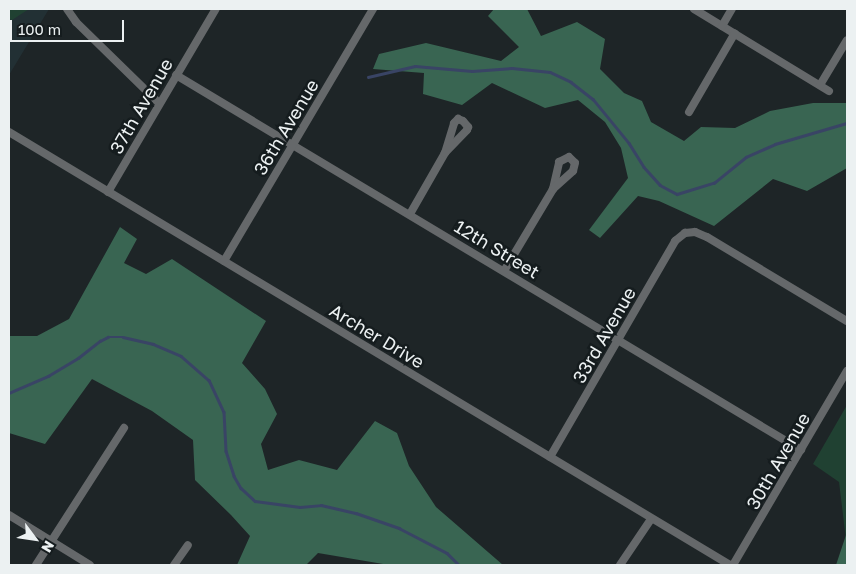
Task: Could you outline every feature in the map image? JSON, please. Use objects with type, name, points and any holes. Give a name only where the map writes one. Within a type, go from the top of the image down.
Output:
[{"type":"street","points":[[67,9],[76,22],[159,104]]},
{"type":"street","name":"37th Avenue","points":[[108,192],[216,9]]},
{"type":"street","name":"36th Avenue","points":[[224,261],[373,9]]},
{"type":"street","points":[[694,9],[830,91]]},
{"type":"street","points":[[722,26],[732,9]]},
{"type":"street","points":[[689,112],[735,33]]},
{"type":"street","points":[[820,86],[847,40]]},
{"type":"street","name":"12th Street","points":[[176,75],[294,144],[801,450]]},
{"type":"street","name":"Archer Drive","points":[[9,132],[651,519],[732,565]]},
{"type":"street","points":[[410,214],[445,153]]},
{"type":"street","points":[[504,271],[553,189]]},
{"type":"street","name":"33rd Avenue","points":[[550,457],[676,241],[689,232],[707,237],[847,321]]},
{"type":"street","name":"30th Avenue","points":[[732,565],[847,371]]},
{"type":"street","points":[[36,565],[124,428]]},
{"type":"street","points":[[9,516],[90,565]]},
{"type":"street","points":[[620,565],[651,519]]},
{"type":"street","points":[[174,565],[188,544]]},
{"type":"shaded area","points":[[9,9],[49,9],[9,75]]},
{"type":"green space","points":[[9,9],[29,9],[12,20],[9,19]]},
{"type":"green space","points":[[494,9],[527,9],[541,36],[577,22],[605,39],[600,69],[624,93],[642,101],[651,122],[684,141],[701,127],[735,128],[770,111],[813,103],[847,103],[847,168],[807,191],[773,179],[714,226],[659,201],[638,196],[600,238],[589,230],[628,178],[621,148],[605,122],[578,100],[545,108],[492,83],[462,105],[423,94],[424,73],[373,69],[379,54],[426,43],[501,61],[519,47],[488,16]]},
{"type":"green space","points":[[120,227],[137,239],[124,263],[146,274],[172,259],[266,321],[242,363],[265,389],[277,414],[261,444],[268,470],[299,460],[337,470],[375,421],[397,433],[409,466],[436,507],[503,565],[389,565],[318,553],[306,565],[237,565],[250,536],[195,480],[193,440],[152,411],[92,379],[45,444],[9,433],[9,336],[37,336],[69,319]]},
{"type":"green space","points":[[847,405],[847,548],[839,482],[813,464]]},
{"type":"green space","points":[[847,532],[847,565],[836,565]]},
{"type":"waterway","points":[[368,77],[415,66],[472,71],[512,68],[550,72],[571,82],[593,99],[629,143],[644,167],[660,185],[677,194],[714,183],[746,157],[775,144],[847,123]]},
{"type":"waterway","points":[[9,393],[48,376],[108,337],[123,337],[153,344],[181,356],[209,380],[224,412],[226,451],[234,476],[241,488],[255,501],[300,507],[321,505],[356,513],[399,528],[447,553],[459,565]]}]
